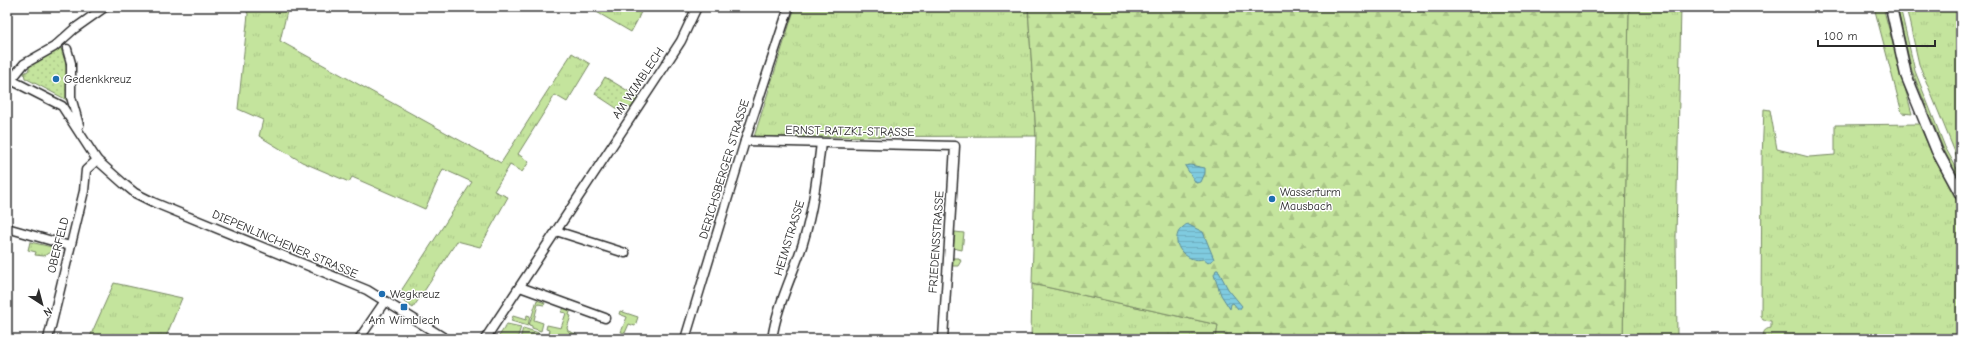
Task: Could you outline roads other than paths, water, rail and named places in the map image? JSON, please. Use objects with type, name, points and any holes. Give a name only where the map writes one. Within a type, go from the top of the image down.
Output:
[{"type":"main road","points":[[1892,7],[1906,75],[1937,151],[1961,194]]},
{"type":"street","points":[[9,79],[24,64],[63,40],[74,29],[105,7]]},
{"type":"street","name":"AM WIMBLECH","points":[[485,339],[676,47],[697,7]]},
{"type":"street","name":"DERICHSBERGER STRASSE","points":[[685,339],[745,141],[789,7]]},
{"type":"street","points":[[67,49],[71,63],[71,97],[83,139]]},
{"type":"street","name":"DIEPENLINCHENER STRASSE","points":[[9,79],[62,106],[96,160],[135,193],[367,290],[446,339]]},
{"type":"street","name":"ERNST-RATZKI-STRASSE","points":[[745,141],[955,146]]},
{"type":"street","name":"HEIMSTRASSE","points":[[772,339],[775,318],[803,242],[815,193],[821,143]]},
{"type":"street","name":"FRIEDENSSTRASSE","points":[[943,339],[955,146]]},
{"type":"street","name":"OBERFELD","points":[[48,339],[84,192],[86,170],[96,160]]},
{"type":"street","points":[[7,228],[70,246]]},
{"type":"street","points":[[556,231],[625,253]]},
{"type":"street","points":[[520,287],[605,318]]},
{"type":"street","points":[[359,339],[385,301]]},
{"type":"water","points":[[1190,165],[1205,168],[1205,173],[1201,182],[1196,183],[1185,166]]},
{"type":"water","points":[[1187,224],[1203,232],[1214,259],[1208,263],[1203,259],[1192,259],[1187,256],[1177,244],[1180,229]]},
{"type":"water","points":[[1216,270],[1218,270],[1228,289],[1242,306],[1239,310],[1233,303],[1231,304],[1230,309],[1221,295],[1214,275]]},
{"type":"place","name":"Gedenkkreuz","points":[[56,79]]},
{"type":"place","name":"Wasserturm Mausbach","points":[[1272,199]]},
{"type":"place","name":"Wegkreuz","points":[[382,294]]},
{"type":"place","name":"Am Wimblech","points":[[404,307]]}]
